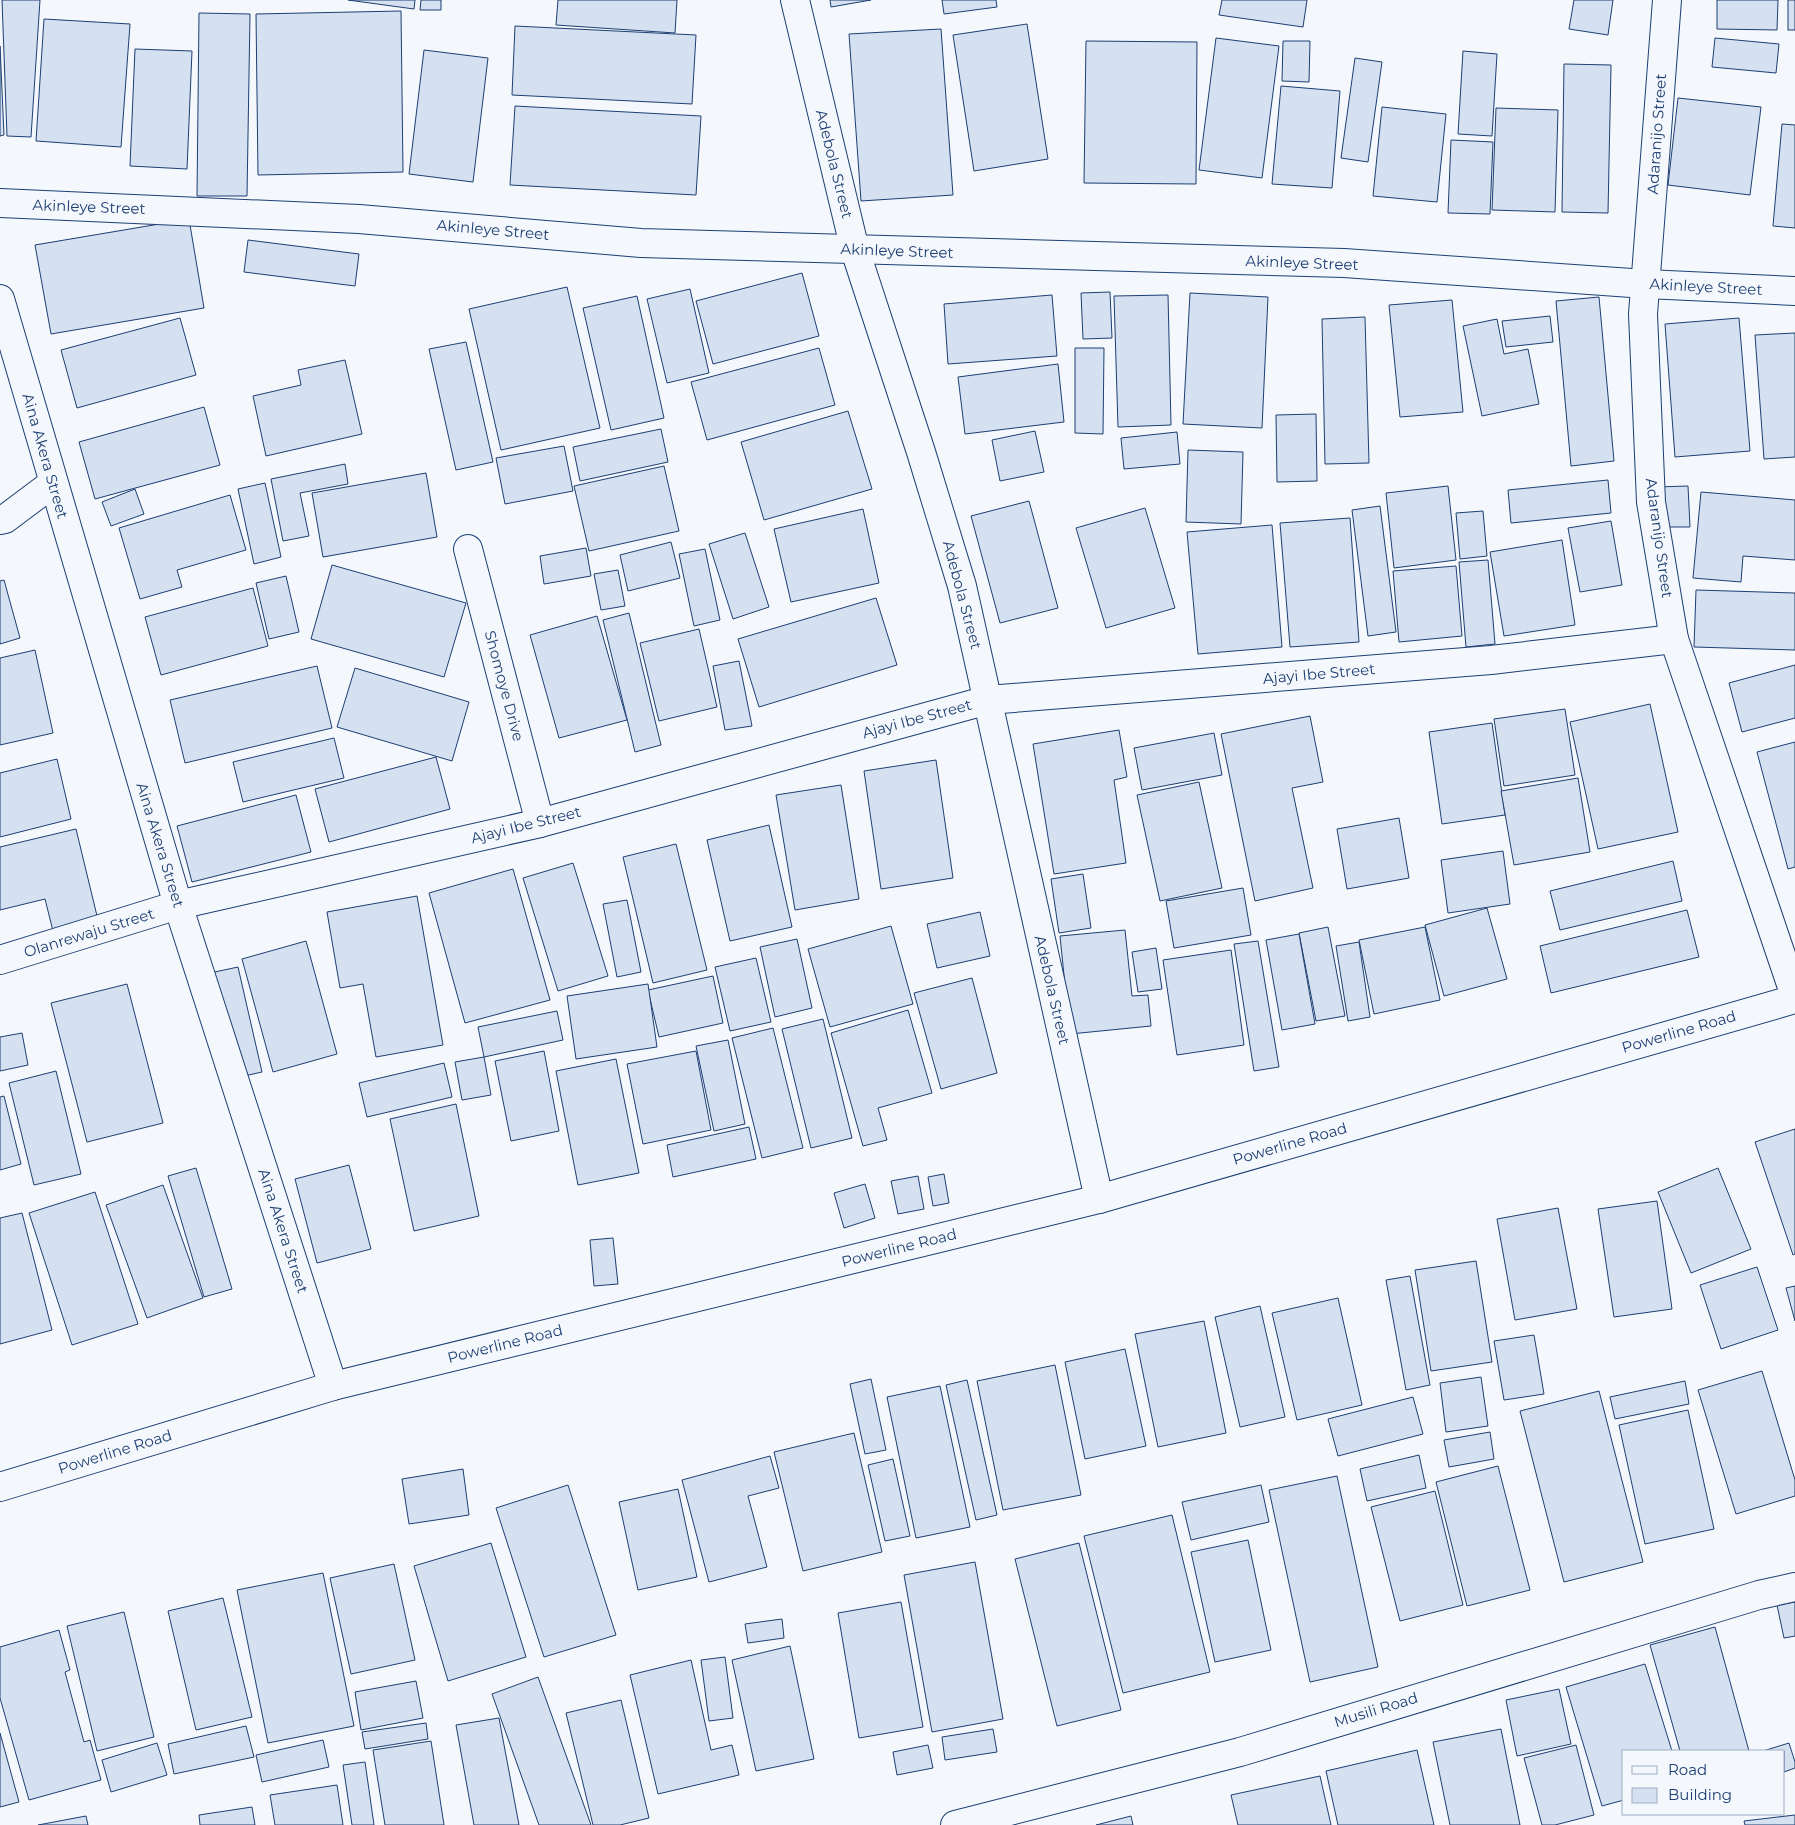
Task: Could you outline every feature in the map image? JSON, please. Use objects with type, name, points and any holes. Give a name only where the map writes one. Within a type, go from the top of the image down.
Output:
[{"type":"street","name":"Adebola Street","points":[[795,0],[855,250],[921,452],[959,577],[1099,1199]]},
{"type":"street","name":"Adaranijo Street","points":[[1667,0],[1643,314],[1651,502],[1674,640],[1795,997]]},
{"type":"street","name":"Akinleye Street","points":[[0,203],[359,219],[641,243],[1344,263],[1646,284],[1795,291]]},
{"type":"street","name":"Aina Akera Street","points":[[0,299],[178,905],[333,1386]]},
{"type":"street","points":[[0,520],[5,519],[53,483]]},
{"type":"street","name":"Shomoye Drive","points":[[468,549],[540,823]]},
{"type":"street","name":"Ajayi Ibe Street","points":[[178,905],[540,823],[988,700],[1481,661],[1674,640]]},
{"type":"street","name":"Olanrewaju Street","points":[[0,960],[178,905]]},
{"type":"street","name":"Powerline Road","points":[[0,1487],[333,1386],[1099,1199],[1795,997]]},
{"type":"street","name":"Musili Road","points":[[955,1825],[1240,1752],[1759,1595],[1795,1587]]},
{"type":"building","points":[[2,0],[40,0],[31,137],[7,136]]},
{"type":"building","points":[[348,0],[415,0],[414,9]]},
{"type":"building","points":[[421,0],[441,0],[441,10],[420,10]]},
{"type":"building","points":[[558,0],[677,0],[675,33],[556,25]]},
{"type":"building","points":[[830,0],[871,0],[831,7]]},
{"type":"building","points":[[942,0],[996,0],[997,7],[944,14]]},
{"type":"building","points":[[1222,0],[1307,0],[1303,27],[1219,15]]},
{"type":"building","points":[[1574,0],[1613,0],[1608,35],[1569,29]]},
{"type":"building","points":[[1717,0],[1778,0],[1777,30],[1717,29]]},
{"type":"building","points":[[1788,0],[1795,0],[1795,30],[1788,30]]},
{"type":"building","points":[[401,11],[403,172],[258,175],[256,14]]},
{"type":"building","points":[[199,13],[250,14],[247,196],[197,196]]},
{"type":"building","points":[[44,19],[130,24],[121,147],[36,141]]},
{"type":"building","points":[[1027,24],[1048,159],[974,171],[953,35]]},
{"type":"building","points":[[515,26],[696,35],[692,104],[512,95]]},
{"type":"building","points":[[941,29],[953,195],[861,201],[849,34]]},
{"type":"building","points":[[1216,38],[1279,46],[1262,178],[1199,170]]},
{"type":"building","points":[[1715,38],[1779,44],[1776,73],[1712,67]]},
{"type":"building","points":[[1086,41],[1197,42],[1196,184],[1084,183]]},
{"type":"building","points":[[1283,41],[1310,41],[1309,82],[1282,81]]},
{"type":"building","points":[[0,46],[4,135],[0,136]]},
{"type":"building","points":[[135,49],[192,51],[187,169],[130,166]]},
{"type":"building","points":[[424,50],[488,58],[473,182],[409,174]]},
{"type":"building","points":[[1463,51],[1497,54],[1492,136],[1458,134]]},
{"type":"building","points":[[1355,58],[1382,62],[1368,162],[1341,158]]},
{"type":"building","points":[[1564,64],[1611,65],[1608,213],[1562,212]]},
{"type":"building","points":[[1281,86],[1340,91],[1332,188],[1272,184]]},
{"type":"building","points":[[1678,98],[1761,107],[1750,195],[1668,185]]},
{"type":"building","points":[[515,106],[701,116],[696,195],[510,185]]},
{"type":"building","points":[[1382,107],[1446,114],[1437,202],[1373,196]]},
{"type":"building","points":[[1496,108],[1558,110],[1555,212],[1492,210]]},
{"type":"building","points":[[1782,124],[1795,125],[1795,228],[1773,226]]},
{"type":"building","points":[[1451,140],[1493,142],[1490,214],[1448,213]]},
{"type":"building","points":[[189,219],[204,308],[51,334],[35,245]]},
{"type":"building","points":[[248,240],[359,254],[355,286],[244,272]]},
{"type":"building","points":[[802,273],[819,336],[713,364],[696,301]]},
{"type":"building","points":[[567,287],[600,428],[501,450],[469,309]]},
{"type":"building","points":[[690,289],[709,373],[667,383],[647,299]]},
{"type":"building","points":[[1110,292],[1112,338],[1083,339],[1081,293]]},
{"type":"building","points":[[1190,293],[1268,297],[1262,428],[1183,424]]},
{"type":"building","points":[[1052,295],[1057,356],[948,364],[944,304]]},
{"type":"building","points":[[1168,295],[1171,425],[1118,427],[1114,296]]},
{"type":"building","points":[[637,296],[664,418],[611,430],[583,308]]},
{"type":"building","points":[[1599,297],[1614,461],[1571,466],[1556,301]]},
{"type":"building","points":[[1452,300],[1463,412],[1400,417],[1389,305]]},
{"type":"building","points":[[1550,316],[1553,342],[1506,347],[1502,321]]},
{"type":"building","points":[[1365,317],[1369,463],[1325,464],[1322,319]]},
{"type":"building","points":[[180,318],[196,375],[77,408],[61,350]]},
{"type":"building","points":[[1739,318],[1750,451],[1675,457],[1665,324]]},
{"type":"building","points":[[1497,319],[1504,354],[1528,349],[1539,404],[1482,416],[1463,326]]},
{"type":"building","points":[[1795,333],[1795,457],[1764,459],[1755,335]]},
{"type":"building","points":[[466,342],[493,462],[456,470],[429,349]]},
{"type":"building","points":[[819,348],[835,405],[707,440],[691,382]]},
{"type":"building","points":[[1075,348],[1104,348],[1103,434],[1075,433]]},
{"type":"building","points":[[345,360],[362,434],[266,456],[253,396],[301,385],[298,370]]},
{"type":"building","points":[[1058,364],[1064,422],[965,434],[958,377]]},
{"type":"building","points":[[204,407],[220,465],[95,499],[79,442]]},
{"type":"building","points":[[848,411],[872,489],[764,520],[741,442]]},
{"type":"building","points":[[1316,414],[1317,481],[1277,482],[1276,415]]},
{"type":"building","points":[[661,429],[668,462],[580,481],[573,447]]},
{"type":"building","points":[[1035,431],[1044,472],[1000,481],[992,440]]},
{"type":"building","points":[[1177,432],[1180,464],[1124,469],[1121,438]]},
{"type":"building","points":[[564,446],[573,491],[505,504],[496,458]]},
{"type":"building","points":[[1188,450],[1243,452],[1241,524],[1186,522]]},
{"type":"building","points":[[345,464],[348,484],[300,493],[309,536],[283,541],[271,479]]},
{"type":"building","points":[[664,466],[679,531],[589,551],[574,486]]},
{"type":"building","points":[[426,473],[437,537],[323,557],[312,493]]},
{"type":"building","points":[[1608,480],[1611,513],[1511,523],[1508,490]]},
{"type":"building","points":[[265,483],[281,557],[254,564],[238,489]]},
{"type":"building","points":[[1448,486],[1456,560],[1394,568],[1386,493]]},
{"type":"building","points":[[1688,486],[1690,527],[1658,527],[1656,487]]},
{"type":"building","points":[[135,489],[144,514],[111,526],[102,502]]},
{"type":"building","points":[[1701,492],[1795,500],[1795,560],[1743,556],[1741,582],[1693,578]]},
{"type":"building","points":[[230,495],[246,550],[177,570],[182,587],[140,599],[119,528]]},
{"type":"building","points":[[1029,501],[1058,608],[1000,623],[971,516]]},
{"type":"building","points":[[1380,506],[1396,632],[1368,636],[1352,510]]},
{"type":"building","points":[[1145,508],[1175,608],[1106,628],[1076,528]]},
{"type":"building","points":[[863,509],[879,583],[791,602],[774,529]]},
{"type":"building","points":[[1483,511],[1487,556],[1460,559],[1456,513]]},
{"type":"building","points":[[1350,518],[1359,642],[1290,647],[1280,523]]},
{"type":"building","points":[[1611,521],[1622,585],[1580,592],[1568,528]]},
{"type":"building","points":[[1272,525],[1282,647],[1198,654],[1187,532]]},
{"type":"building","points":[[745,533],[769,607],[733,619],[709,544]]},
{"type":"building","points":[[1562,540],[1575,625],[1504,636],[1490,552]]},
{"type":"building","points":[[671,542],[680,578],[628,591],[620,555]]},
{"type":"building","points":[[586,548],[591,576],[544,584],[540,556]]},
{"type":"building","points":[[705,549],[720,620],[694,626],[679,554]]},
{"type":"building","points":[[1488,560],[1495,644],[1466,647],[1459,562]]},
{"type":"building","points":[[332,565],[466,603],[444,677],[311,639]]},
{"type":"building","points":[[1456,566],[1462,636],[1399,642],[1393,571]]},
{"type":"building","points":[[618,570],[625,606],[601,610],[594,574]]},
{"type":"building","points":[[286,576],[299,632],[269,639],[256,583]]},
{"type":"building","points":[[4,580],[20,638],[0,644],[0,581]]},
{"type":"building","points":[[253,588],[268,646],[161,675],[145,617]]},
{"type":"building","points":[[1696,590],[1795,593],[1795,650],[1694,647]]},
{"type":"building","points":[[876,598],[897,665],[759,707],[738,639]]},
{"type":"building","points":[[629,613],[661,745],[635,752],[603,620]]},
{"type":"building","points":[[597,616],[627,720],[559,738],[530,635]]},
{"type":"building","points":[[699,629],[717,707],[659,721],[640,643]]},
{"type":"building","points":[[35,650],[53,733],[0,745],[0,658]]},
{"type":"building","points":[[739,661],[752,726],[725,730],[713,666]]},
{"type":"building","points":[[1795,665],[1795,718],[1742,732],[1729,683]]},
{"type":"building","points":[[317,666],[332,728],[185,763],[170,700]]},
{"type":"building","points":[[355,668],[469,702],[452,761],[337,727]]},
{"type":"building","points":[[1650,704],[1678,832],[1598,849],[1570,722]]},
{"type":"building","points":[[1565,709],[1575,775],[1504,786],[1494,719]]},
{"type":"building","points":[[1310,716],[1323,782],[1292,788],[1313,888],[1255,901],[1221,734]]},
{"type":"building","points":[[1492,723],[1505,815],[1442,824],[1429,732]]},
{"type":"building","points":[[1119,730],[1127,777],[1114,780],[1126,863],[1054,874],[1033,744]]},
{"type":"building","points":[[1214,733],[1222,775],[1142,790],[1134,748]]},
{"type":"building","points":[[334,738],[344,778],[243,802],[233,762]]},
{"type":"building","points":[[1795,742],[1795,867],[1788,869],[1757,752]]},
{"type":"building","points":[[436,757],[450,809],[329,842],[315,789]]},
{"type":"building","points":[[57,759],[71,819],[0,837],[0,773]]},
{"type":"building","points":[[936,760],[953,878],[881,889],[864,771]]},
{"type":"building","points":[[1578,778],[1590,852],[1514,865],[1501,791]]},
{"type":"building","points":[[1199,782],[1222,888],[1160,901],[1137,795]]},
{"type":"building","points":[[841,785],[859,899],[795,910],[776,795]]},
{"type":"building","points":[[296,795],[311,852],[192,882],[177,826]]},
{"type":"building","points":[[1399,818],[1409,878],[1347,889],[1337,829]]},
{"type":"building","points":[[769,825],[792,927],[730,941],[707,840]]},
{"type":"building","points":[[76,829],[98,920],[53,931],[45,899],[0,910],[0,847]]},
{"type":"building","points":[[676,844],[707,970],[653,983],[623,857]]},
{"type":"building","points":[[1503,851],[1510,904],[1448,913],[1441,860]]},
{"type":"building","points":[[1673,861],[1682,901],[1560,930],[1550,891]]},
{"type":"building","points":[[573,863],[608,976],[558,991],[523,878]]},
{"type":"building","points":[[513,869],[550,1000],[465,1023],[429,893]]},
{"type":"building","points":[[1083,874],[1091,928],[1059,933],[1051,879]]},
{"type":"building","points":[[1243,888],[1251,935],[1174,948],[1166,901]]},
{"type":"building","points":[[417,896],[443,1045],[376,1057],[363,984],[340,988],[327,912]]},
{"type":"building","points":[[627,900],[641,972],[617,977],[603,904]]},
{"type":"building","points":[[1487,908],[1507,979],[1444,996],[1425,925]]},
{"type":"building","points":[[1687,910],[1699,957],[1551,993],[1540,946]]},
{"type":"building","points":[[980,912],[990,956],[937,968],[927,924]]},
{"type":"building","points":[[891,926],[913,1004],[830,1027],[808,949]]},
{"type":"building","points":[[1328,927],[1345,1016],[1316,1021],[1299,933]]},
{"type":"building","points":[[1425,927],[1440,1000],[1374,1014],[1359,940]]},
{"type":"building","points":[[1125,930],[1132,996],[1148,995],[1151,1026],[1070,1034],[1060,936]]},
{"type":"building","points":[[1299,934],[1315,1024],[1282,1030],[1266,940]]},
{"type":"building","points":[[797,939],[812,1008],[775,1017],[760,947]]},
{"type":"building","points":[[306,941],[337,1054],[273,1072],[242,959]]},
{"type":"building","points":[[1258,941],[1279,1067],[1254,1071],[1234,944]]},
{"type":"building","points":[[1359,942],[1370,1017],[1348,1021],[1336,946]]},
{"type":"building","points":[[1156,948],[1162,989],[1138,992],[1132,952]]},
{"type":"building","points":[[1231,950],[1244,1045],[1177,1055],[1163,960]]},
{"type":"building","points":[[756,958],[771,1022],[730,1031],[715,967]]},
{"type":"building","points":[[238,967],[262,1072],[235,1078],[210,973]]},
{"type":"building","points":[[713,976],[723,1023],[659,1037],[648,990]]},
{"type":"building","points":[[972,978],[997,1073],[941,1089],[914,993]]},
{"type":"building","points":[[127,984],[163,1123],[87,1142],[51,1003]]},
{"type":"building","points":[[648,984],[657,1047],[576,1059],[567,996]]},
{"type":"building","points":[[908,1010],[932,1093],[878,1108],[887,1140],[863,1146],[831,1033]]},
{"type":"building","points":[[557,1011],[563,1040],[484,1057],[478,1027]]},
{"type":"building","points":[[823,1019],[852,1138],[811,1148],[782,1029]]},
{"type":"building","points":[[773,1028],[803,1148],[762,1158],[732,1038]]},
{"type":"building","points":[[22,1033],[28,1065],[0,1071],[0,1037]]},
{"type":"building","points":[[728,1040],[745,1124],[714,1131],[696,1046]]},
{"type":"building","points":[[544,1051],[559,1131],[511,1141],[495,1061]]},
{"type":"building","points":[[696,1051],[711,1130],[643,1144],[627,1064]]},
{"type":"building","points":[[484,1057],[491,1095],[462,1100],[455,1062]]},
{"type":"building","points":[[616,1059],[639,1173],[578,1185],[556,1071]]},
{"type":"building","points":[[444,1063],[452,1097],[367,1117],[359,1083]]},
{"type":"building","points":[[56,1071],[81,1174],[34,1185],[9,1083]]},
{"type":"building","points":[[4,1096],[21,1164],[0,1170],[0,1097]]},
{"type":"building","points":[[456,1104],[479,1216],[414,1231],[390,1119]]},
{"type":"building","points":[[749,1127],[756,1159],[673,1177],[667,1145]]},
{"type":"building","points":[[1795,1129],[1795,1254],[1793,1255],[1755,1142]]},
{"type":"building","points":[[349,1165],[371,1249],[317,1263],[295,1179]]},
{"type":"building","points":[[196,1168],[232,1289],[204,1297],[168,1176]]},
{"type":"building","points":[[1718,1168],[1751,1249],[1691,1273],[1658,1192]]},
{"type":"building","points":[[944,1174],[949,1203],[933,1206],[928,1177]]},
{"type":"building","points":[[918,1176],[924,1209],[898,1214],[891,1181]]},
{"type":"building","points":[[865,1184],[875,1218],[844,1228],[834,1193]]},
{"type":"building","points":[[163,1185],[203,1298],[147,1318],[106,1205]]},
{"type":"building","points":[[95,1192],[138,1324],[72,1345],[29,1213]]},
{"type":"building","points":[[1657,1201],[1672,1309],[1614,1317],[1598,1209]]},
{"type":"building","points":[[1558,1208],[1577,1309],[1515,1320],[1497,1219]]},
{"type":"building","points":[[22,1213],[52,1330],[0,1344],[0,1218]]},
{"type":"building","points":[[613,1238],[618,1284],[594,1286],[590,1240]]},
{"type":"building","points":[[1476,1261],[1492,1362],[1431,1371],[1415,1270]]},
{"type":"building","points":[[1757,1267],[1778,1330],[1721,1349],[1700,1285]]},
{"type":"building","points":[[1410,1276],[1430,1385],[1406,1390],[1386,1280]]},
{"type":"building","points":[[1795,1286],[1795,1321],[1786,1288]]},
{"type":"building","points":[[1338,1298],[1362,1405],[1297,1420],[1272,1313]]},
{"type":"building","points":[[1260,1306],[1285,1417],[1240,1427],[1215,1317]]},
{"type":"building","points":[[1204,1321],[1226,1433],[1158,1447],[1135,1334]]},
{"type":"building","points":[[1534,1335],[1544,1394],[1504,1400],[1494,1341]]},
{"type":"building","points":[[1125,1349],[1146,1446],[1085,1459],[1065,1362]]},
{"type":"building","points":[[1055,1365],[1081,1495],[1003,1510],[977,1381]]},
{"type":"building","points":[[1762,1371],[1795,1480],[1795,1496],[1736,1514],[1698,1390]]},
{"type":"building","points":[[1481,1377],[1488,1426],[1446,1432],[1440,1383]]},
{"type":"building","points":[[871,1379],[886,1450],[865,1454],[850,1384]]},
{"type":"building","points":[[967,1380],[997,1515],[976,1520],[946,1385]]},
{"type":"building","points":[[1685,1381],[1689,1404],[1615,1419],[1610,1397]]},
{"type":"building","points":[[940,1386],[970,1527],[916,1538],[887,1397]]},
{"type":"building","points":[[1599,1391],[1643,1562],[1564,1582],[1520,1411]]},
{"type":"building","points":[[1413,1397],[1423,1434],[1338,1456],[1328,1419]]},
{"type":"building","points":[[1688,1410],[1714,1529],[1645,1544],[1619,1425]]},
{"type":"building","points":[[1490,1432],[1494,1459],[1449,1467],[1444,1440]]},
{"type":"building","points":[[854,1433],[882,1552],[803,1571],[774,1452]]},
{"type":"building","points":[[1419,1455],[1426,1488],[1367,1501],[1360,1469]]},
{"type":"building","points":[[770,1456],[779,1488],[748,1496],[767,1567],[709,1582],[682,1480]]},
{"type":"building","points":[[893,1459],[910,1536],[885,1541],[868,1465]]},
{"type":"building","points":[[1498,1466],[1530,1590],[1467,1606],[1436,1482]]},
{"type":"building","points":[[463,1469],[469,1515],[409,1524],[402,1479]]},
{"type":"building","points":[[1337,1476],[1378,1667],[1310,1682],[1269,1490]]},
{"type":"building","points":[[568,1485],[616,1635],[544,1657],[496,1508]]},
{"type":"building","points":[[1261,1485],[1269,1522],[1191,1540],[1182,1502]]},
{"type":"building","points":[[678,1489],[697,1577],[638,1590],[619,1502]]},
{"type":"building","points":[[1435,1491],[1463,1605],[1400,1621],[1371,1507]]},
{"type":"building","points":[[1172,1515],[1210,1672],[1123,1693],[1084,1536]]},
{"type":"building","points":[[1248,1540],[1271,1650],[1215,1662],[1191,1552]]},
{"type":"building","points":[[491,1543],[526,1657],[448,1681],[414,1566]]},
{"type":"building","points":[[1079,1543],[1121,1710],[1057,1726],[1015,1559]]},
{"type":"building","points":[[975,1562],[1003,1719],[932,1732],[904,1575]]},
{"type":"building","points":[[394,1564],[415,1660],[351,1674],[330,1578]]},
{"type":"building","points":[[323,1573],[354,1726],[268,1743],[237,1590]]},
{"type":"building","points":[[223,1598],[252,1717],[196,1730],[168,1611]]},
{"type":"building","points":[[901,1602],[923,1727],[859,1738],[838,1613]]},
{"type":"building","points":[[1795,1602],[1795,1636],[1784,1638],[1777,1605]]},
{"type":"building","points":[[124,1612],[154,1737],[97,1751],[67,1626]]},
{"type":"building","points":[[782,1619],[784,1638],[748,1643],[745,1624]]},
{"type":"building","points":[[1715,1627],[1749,1750],[1680,1750],[1650,1645]]},
{"type":"building","points":[[59,1630],[70,1670],[65,1672],[84,1742],[90,1740],[101,1780],[29,1800],[0,1698],[0,1647]]},
{"type":"building","points":[[790,1646],[814,1759],[756,1771],[732,1660]]},
{"type":"building","points":[[725,1657],[733,1718],[709,1721],[701,1660]]},
{"type":"building","points":[[691,1660],[711,1750],[732,1745],[739,1775],[658,1794],[630,1675]]},
{"type":"building","points":[[1645,1664],[1672,1750],[1622,1750],[1622,1801],[1602,1806],[1566,1687]]},
{"type":"building","points":[[538,1677],[591,1825],[539,1825],[492,1694]]},
{"type":"building","points":[[416,1681],[423,1718],[361,1730],[355,1692]]},
{"type":"building","points":[[1559,1689],[1571,1744],[1517,1756],[1506,1700]]},
{"type":"building","points":[[621,1700],[649,1818],[620,1825],[593,1825],[566,1713]]},
{"type":"building","points":[[499,1718],[519,1825],[474,1825],[456,1725]]},
{"type":"building","points":[[426,1723],[428,1739],[365,1749],[362,1732]]},
{"type":"building","points":[[246,1726],[254,1757],[174,1774],[168,1744]]},
{"type":"building","points":[[993,1729],[997,1752],[945,1760],[942,1737]]},
{"type":"building","points":[[1501,1729],[1520,1825],[1450,1825],[1433,1742]]},
{"type":"building","points":[[0,1733],[19,1802],[0,1807]]},
{"type":"building","points":[[323,1740],[329,1767],[262,1782],[256,1755]]},
{"type":"building","points":[[431,1741],[444,1825],[385,1825],[373,1750]]},
{"type":"building","points":[[157,1743],[167,1775],[111,1792],[102,1760]]},
{"type":"building","points":[[1789,1743],[1795,1768],[1785,1772],[1785,1750],[1766,1750]]},
{"type":"building","points":[[928,1745],[933,1768],[897,1775],[893,1752]]},
{"type":"building","points":[[1576,1745],[1594,1815],[1555,1825],[1542,1825],[1524,1758]]},
{"type":"building","points":[[1417,1750],[1434,1825],[1338,1825],[1326,1771]]},
{"type":"building","points":[[365,1762],[374,1825],[352,1825],[343,1765]]},
{"type":"building","points":[[1320,1776],[1331,1825],[1238,1825],[1231,1795]]},
{"type":"building","points":[[337,1785],[343,1825],[275,1825],[270,1795]]},
{"type":"building","points":[[252,1807],[255,1825],[200,1825],[199,1815]]},
{"type":"building","points":[[1795,1815],[1795,1825],[1745,1825],[1744,1821]]},
{"type":"building","points":[[86,1816],[88,1825],[38,1825]]},
{"type":"building","points":[[1131,1816],[1133,1825],[1096,1825]]}]
